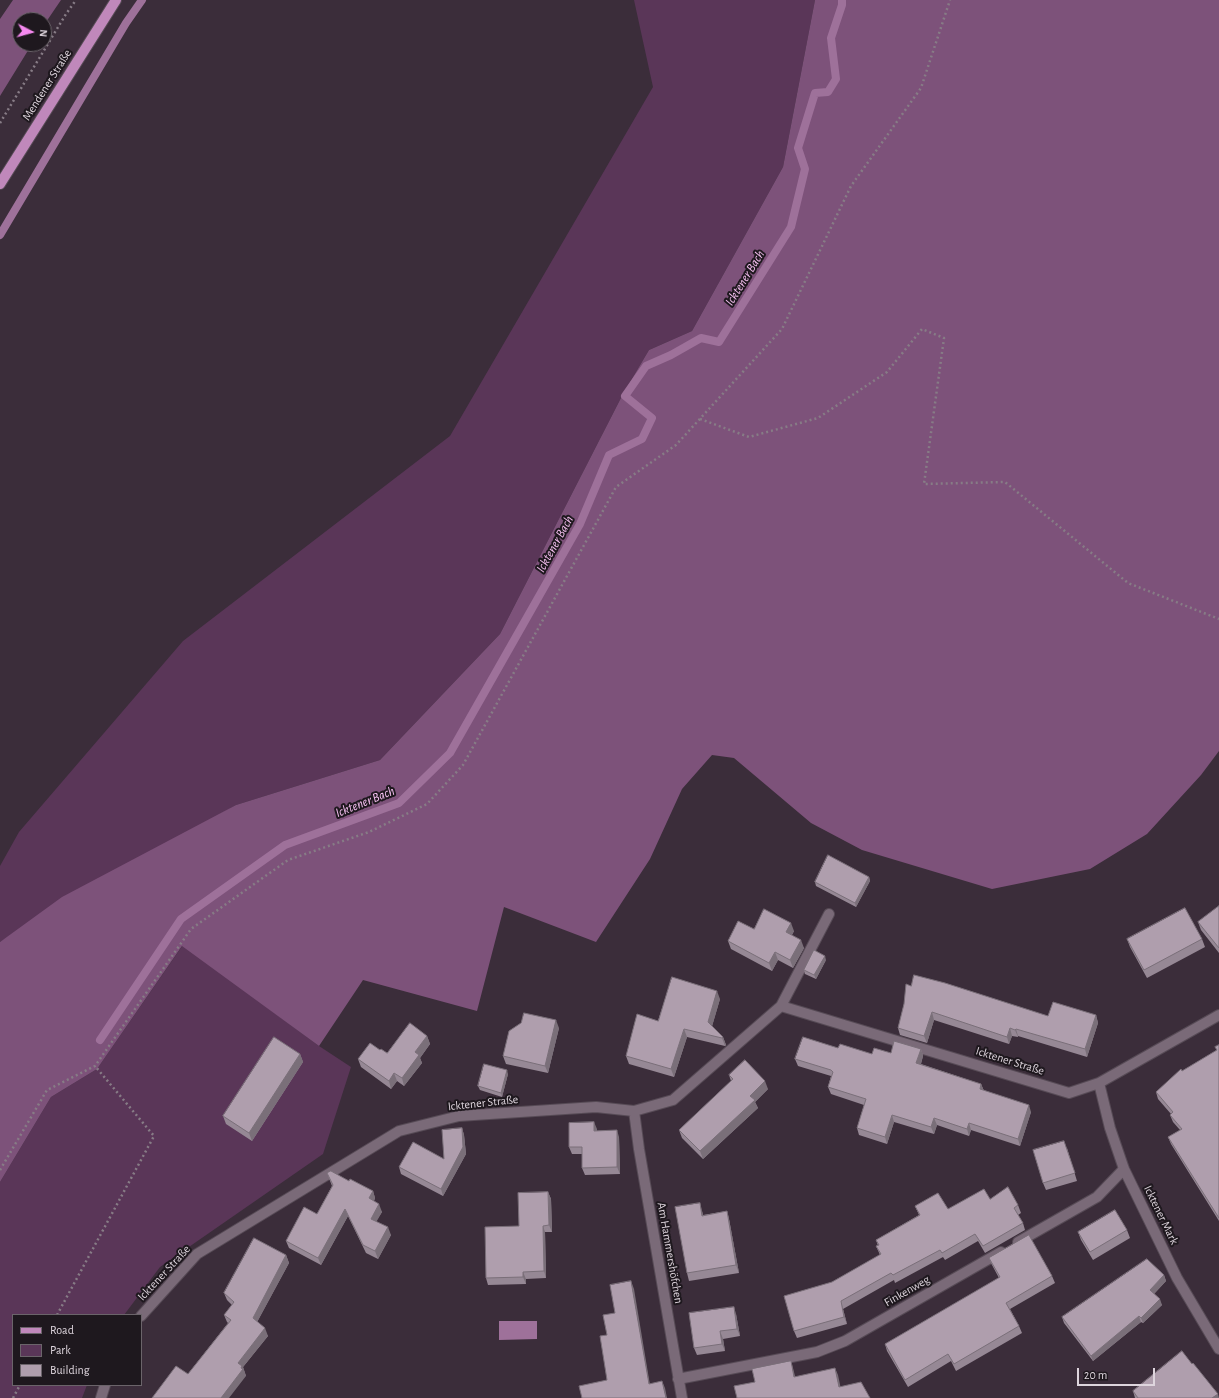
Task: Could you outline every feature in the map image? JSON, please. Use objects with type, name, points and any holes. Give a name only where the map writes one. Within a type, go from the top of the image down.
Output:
[{"type":"main road","name":"Mendener Straße","points":[[0,184],[116,0]]},
{"type":"street","name":"Icktener Straße","points":[[142,1315],[197,1254],[399,1131],[459,1116],[596,1107],[634,1111],[673,1100],[781,1006],[829,914]]},
{"type":"street","name":"Icktener Straße","points":[[781,1006],[1069,1093],[1099,1083],[1126,1069],[1219,1015]]},
{"type":"street","name":"Icktener Mark","points":[[1099,1083],[1110,1128],[1124,1168],[1177,1278],[1219,1349]]},
{"type":"street","name":"Am Hammershöfchen","points":[[634,1111],[639,1149],[682,1398]]},
{"type":"street","name":"Finkenweg","points":[[678,1379],[817,1352],[845,1341],[1097,1197],[1124,1168]]},
{"type":"street","points":[[101,1398],[105,1386]]},
{"type":"path","points":[[0,123],[76,0]]},
{"type":"path","points":[[0,1170],[47,1090],[95,1066],[191,929],[288,860],[369,832],[427,804],[463,765],[616,487],[676,445],[782,329],[851,186],[921,88],[950,0]]},
{"type":"path","points":[[700,419],[750,437],[818,418],[887,372],[922,329],[944,338],[924,484],[1005,482],[1128,583],[1219,619]]},
{"type":"path","points":[[58,1314],[154,1136],[95,1066]]},
{"type":"path","points":[[13,1398],[19,1386]]},
{"type":"green space","points":[[634,0],[815,0],[783,167],[692,331],[649,350],[623,394],[500,634],[380,760],[236,805],[0,942],[0,866],[19,832],[183,641],[450,436],[653,87]]},
{"type":"green space","points":[[183,945],[319,1046],[351,1067],[323,1154],[160,1267],[125,1314],[12,1314],[12,1386],[87,1386],[82,1398],[0,1398],[0,1182],[51,1097],[97,1069]]},
{"type":"shaded area","points":[[13,0],[61,0],[52,13],[52,12],[12,12],[12,52],[27,52],[0,96],[0,19]]},
{"type":"shaded area","points":[[815,0],[1219,0],[1219,751],[1201,775],[1147,834],[1090,869],[992,889],[862,850],[811,823],[734,758],[712,755],[682,789],[650,859],[596,942],[504,907],[477,1011],[363,980],[319,1046],[182,946],[97,1069],[51,1097],[0,1182],[0,942],[62,897],[236,805],[380,760],[500,634],[623,394],[649,350],[692,331],[783,167]]},
{"type":"shaded area","points":[[499,1321],[537,1321],[537,1339],[499,1340]]},
{"type":"building","points":[[828,855],[869,877],[855,903],[815,882]]},
{"type":"building","points":[[1219,906],[1219,948],[1198,922]]},
{"type":"building","points":[[1185,908],[1202,939],[1144,970],[1127,939]]},
{"type":"building","points":[[764,909],[791,923],[786,932],[801,940],[790,960],[775,952],[769,963],[728,941],[738,921],[754,929]]},
{"type":"building","points":[[814,950],[825,956],[814,975],[804,970]]},
{"type":"building","points":[[914,975],[945,983],[1048,1016],[1053,1002],[1096,1015],[1085,1049],[1010,1028],[1007,1037],[932,1012],[924,1036],[898,1028],[904,1004],[906,984],[911,986]]},
{"type":"building","points":[[672,977],[717,991],[708,1022],[723,1037],[684,1029],[671,1069],[626,1056],[637,1014],[658,1021]]},
{"type":"building","points":[[524,1013],[556,1020],[545,1066],[503,1056],[509,1031],[521,1023]]},
{"type":"building","points":[[410,1023],[427,1036],[415,1052],[419,1055],[402,1078],[394,1073],[389,1081],[358,1059],[370,1043],[387,1053]]},
{"type":"building","points":[[274,1037],[300,1054],[249,1133],[223,1116]]},
{"type":"building","points":[[803,1037],[838,1048],[840,1044],[872,1054],[874,1048],[891,1053],[894,1041],[921,1049],[916,1063],[981,1084],[980,1089],[1029,1105],[1018,1139],[969,1123],[967,1129],[934,1118],[931,1127],[892,1115],[885,1137],[857,1128],[866,1099],[828,1087],[833,1072],[831,1070],[795,1059]]},
{"type":"building","points":[[1219,1045],[1219,1218],[1168,1137],[1182,1129],[1170,1115],[1173,1112],[1156,1092],[1181,1069],[1182,1071],[1217,1050],[1215,1047]]},
{"type":"building","points":[[745,1060],[765,1081],[750,1096],[755,1100],[700,1151],[679,1130],[733,1079],[729,1075]]},
{"type":"building","points":[[484,1064],[507,1070],[501,1093],[478,1086]]},
{"type":"building","points":[[594,1122],[594,1131],[617,1130],[617,1167],[582,1168],[582,1147],[569,1147],[569,1123]]},
{"type":"building","points":[[462,1128],[463,1147],[441,1189],[399,1167],[413,1142],[444,1159],[442,1130]]},
{"type":"building","points":[[1064,1141],[1075,1173],[1043,1183],[1033,1150]]},
{"type":"building","points":[[331,1171],[349,1181],[350,1179],[373,1191],[369,1198],[379,1204],[371,1219],[388,1227],[375,1251],[363,1245],[345,1209],[318,1258],[286,1241],[304,1207],[317,1214],[333,1185],[327,1173]]},
{"type":"building","points":[[1008,1187],[1018,1205],[1014,1208],[1023,1223],[983,1246],[975,1234],[942,1253],[940,1250],[893,1275],[891,1273],[841,1301],[844,1317],[794,1331],[784,1296],[832,1282],[881,1254],[876,1246],[879,1245],[876,1240],[920,1215],[915,1206],[938,1193],[948,1209],[984,1189],[990,1199]]},
{"type":"building","points":[[548,1192],[549,1225],[543,1226],[544,1271],[523,1272],[523,1277],[486,1278],[485,1227],[519,1226],[518,1193]]},
{"type":"building","points":[[700,1203],[702,1216],[727,1211],[736,1265],[687,1273],[675,1207]]},
{"type":"building","points":[[1115,1210],[1127,1230],[1090,1252],[1078,1232]]},
{"type":"building","points":[[1029,1235],[1052,1276],[1006,1303],[1019,1326],[954,1364],[948,1354],[905,1380],[885,1344],[1000,1277],[989,1258]]},
{"type":"building","points":[[254,1238],[286,1255],[253,1318],[265,1328],[238,1363],[243,1369],[221,1398],[152,1398],[176,1366],[188,1374],[231,1320],[224,1315],[234,1302],[224,1293]]},
{"type":"building","points":[[1147,1259],[1164,1275],[1150,1290],[1160,1299],[1141,1318],[1139,1316],[1091,1356],[1062,1317]]},
{"type":"building","points":[[631,1281],[649,1384],[662,1381],[666,1398],[582,1398],[579,1386],[607,1380],[600,1336],[607,1335],[603,1315],[615,1313],[610,1285]]},
{"type":"building","points":[[734,1307],[737,1329],[720,1331],[722,1344],[694,1348],[689,1313]]},
{"type":"building","points":[[1182,1351],[1218,1394],[1212,1398],[1138,1398],[1133,1391]]},
{"type":"building","points":[[791,1361],[794,1377],[835,1368],[839,1387],[861,1382],[870,1398],[737,1398],[734,1386],[755,1382],[752,1369]]},
{"type":"waterway","points":[[0,235],[126,23],[142,0]]},
{"type":"waterway","name":"Icktener Bach","points":[[100,1040],[181,919],[285,845],[399,803],[450,753],[580,524],[609,455],[642,439],[652,418],[625,396],[646,366],[671,355],[701,338],[719,342],[791,227],[805,169],[798,148],[815,93],[828,92],[836,79],[831,38],[842,5],[842,0]]}]
